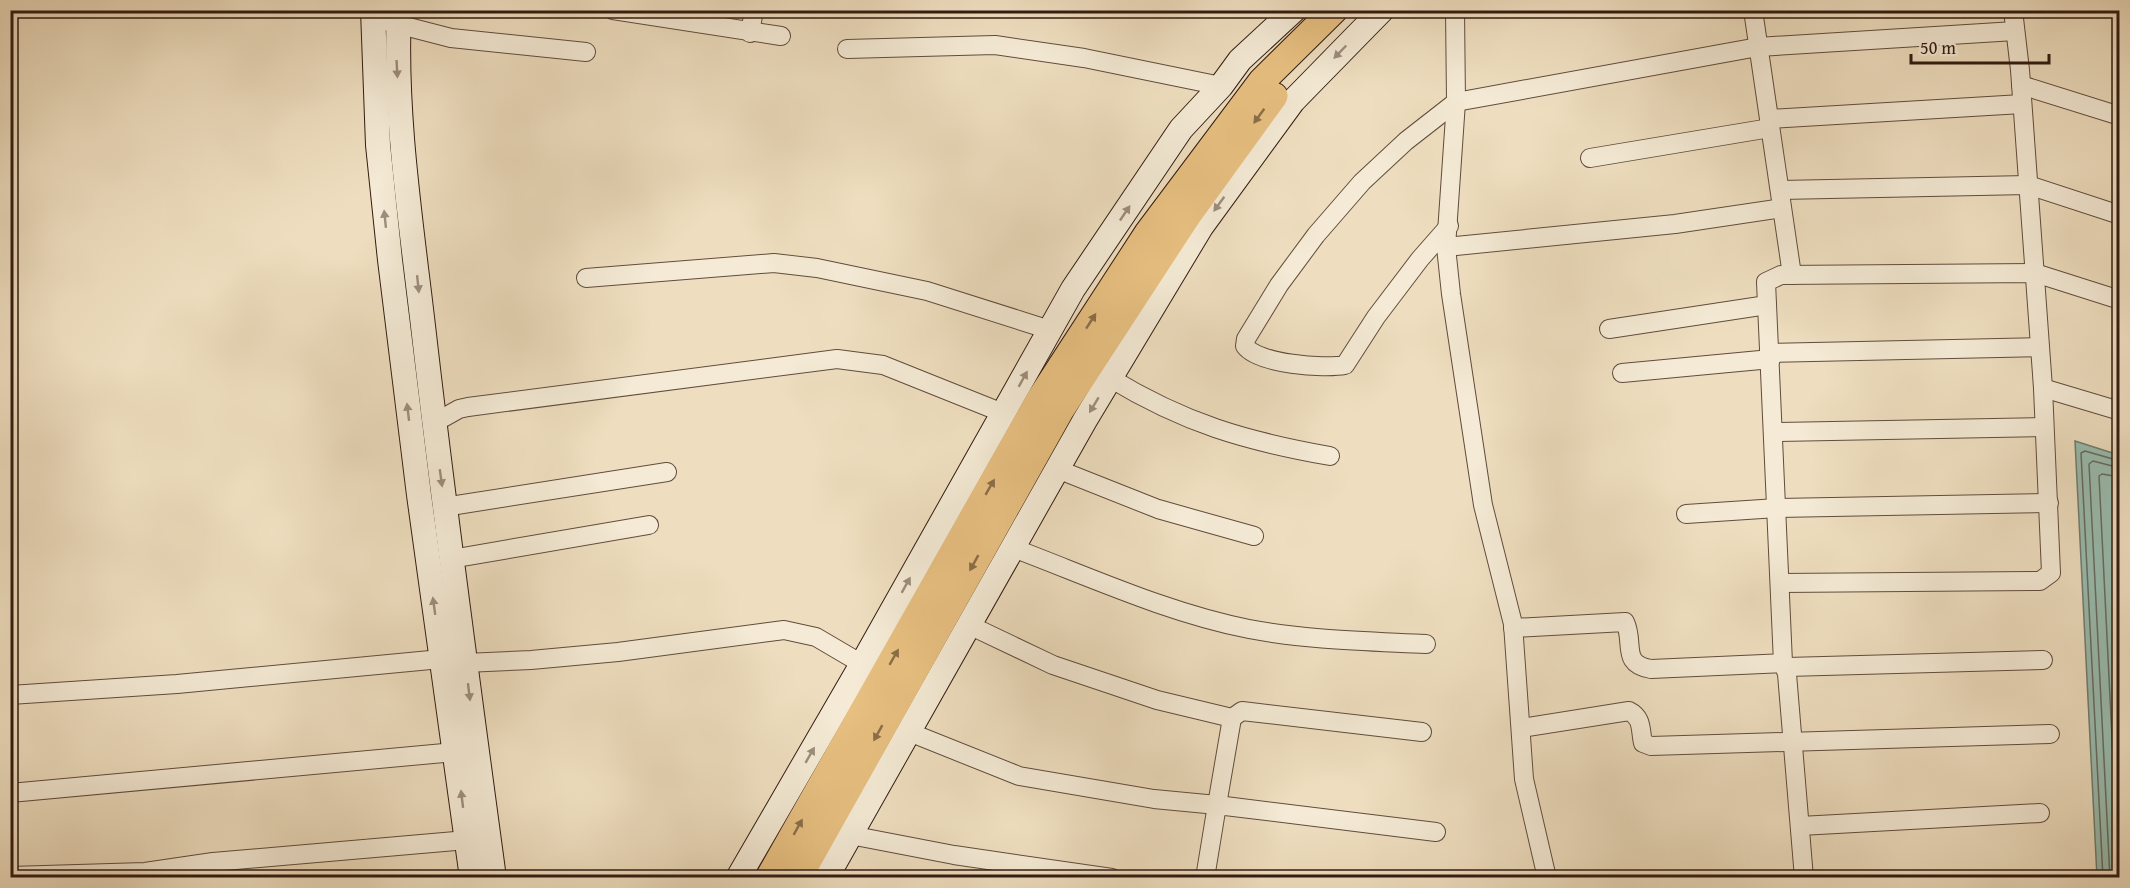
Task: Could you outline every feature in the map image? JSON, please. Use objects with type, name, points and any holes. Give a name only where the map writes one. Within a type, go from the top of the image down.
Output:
[{"type":"main road","points":[[738,878],[862,664],[1073,289],[1181,129],[1221,86],[1240,60],[1294,10]]},
{"type":"main road","points":[[769,878],[1040,399],[1142,243],[1262,81],[1334,10]]},
{"type":"main road","points":[[798,878],[1061,409],[1187,216],[1280,87],[1355,10]]},
{"type":"main road","points":[[826,878],[1057,470],[1201,227],[1293,101],[1382,10]]},
{"type":"main road","points":[[373,14],[378,145],[386,226],[441,659],[472,878]]},
{"type":"main road","points":[[399,17],[396,64],[434,423],[494,878]]},
{"type":"street","points":[[613,10],[781,36]]},
{"type":"street","points":[[750,33],[754,10]]},
{"type":"street","points":[[1455,10],[1456,102],[1446,247],[1464,392],[1483,505],[1506,589],[1513,628],[1524,779],[1548,878]]},
{"type":"street","points":[[1753,10],[1792,275]]},
{"type":"street","points":[[1780,583],[2040,580],[2047,578],[2053,568],[2035,273],[2013,10]]},
{"type":"street","points":[[373,14],[399,17],[451,38],[586,52]]},
{"type":"street","points":[[1449,226],[1420,258],[1357,343],[1345,365],[1287,363],[1258,356],[1245,346],[1245,339],[1279,285],[1316,235],[1384,161],[1456,102],[1758,47],[2015,31]]},
{"type":"street","points":[[848,50],[995,45],[1084,58],[1221,86]]},
{"type":"street","points":[[2021,85],[2120,116]]},
{"type":"street","points":[[1590,158],[1770,123],[2022,104]]},
{"type":"street","points":[[1446,247],[1655,226],[1781,199],[2028,185],[2120,214]]},
{"type":"street","points":[[586,278],[774,263],[817,268],[927,291],[1050,330]]},
{"type":"street","points":[[1804,878],[1785,665],[1766,282],[1772,277],[1792,275],[2035,273],[2120,300]]},
{"type":"street","points":[[1609,329],[1767,305]]},
{"type":"street","points":[[1622,373],[1771,356],[2040,346]]},
{"type":"street","points":[[434,423],[459,409],[468,407],[837,359],[883,365],[1003,413]]},
{"type":"street","points":[[1110,378],[1149,402],[1208,428],[1239,437],[1330,456]]},
{"type":"street","points":[[2043,388],[2120,411]]},
{"type":"street","points":[[1774,432],[2044,427]]},
{"type":"street","points":[[1057,470],[1158,509],[1254,536]]},
{"type":"street","points":[[444,507],[667,472]]},
{"type":"street","points":[[1686,514],[1777,508],[2049,503]]},
{"type":"street","points":[[451,559],[649,525]]},
{"type":"street","points":[[1013,548],[1135,594],[1247,629],[1302,638],[1426,644]]},
{"type":"street","points":[[1513,628],[1625,622],[1629,630],[1632,661],[1639,667],[1651,669],[2043,660]]},
{"type":"street","points":[[969,625],[1053,665],[1091,679],[1157,700],[1232,718]]},
{"type":"street","points":[[10,695],[177,684],[441,659],[465,663],[618,652],[784,630],[816,637],[862,664]]},
{"type":"street","points":[[1205,878],[1232,718],[1242,711],[1422,732]]},
{"type":"street","points":[[1521,728],[1629,711],[1636,715],[1641,723],[1643,743],[1651,746],[2050,734]]},
{"type":"street","points":[[909,732],[1019,776],[1154,799],[1330,817],[1386,828],[1436,832]]},
{"type":"street","points":[[10,793],[455,752]]},
{"type":"street","points":[[1800,826],[2040,813]]},
{"type":"street","points":[[850,835],[954,855],[1112,878]]},
{"type":"street","points":[[10,876],[145,872],[213,862],[467,840]]},
{"type":"water","points":[[2075,441],[2119,455],[2119,877],[2097,877]]}]
